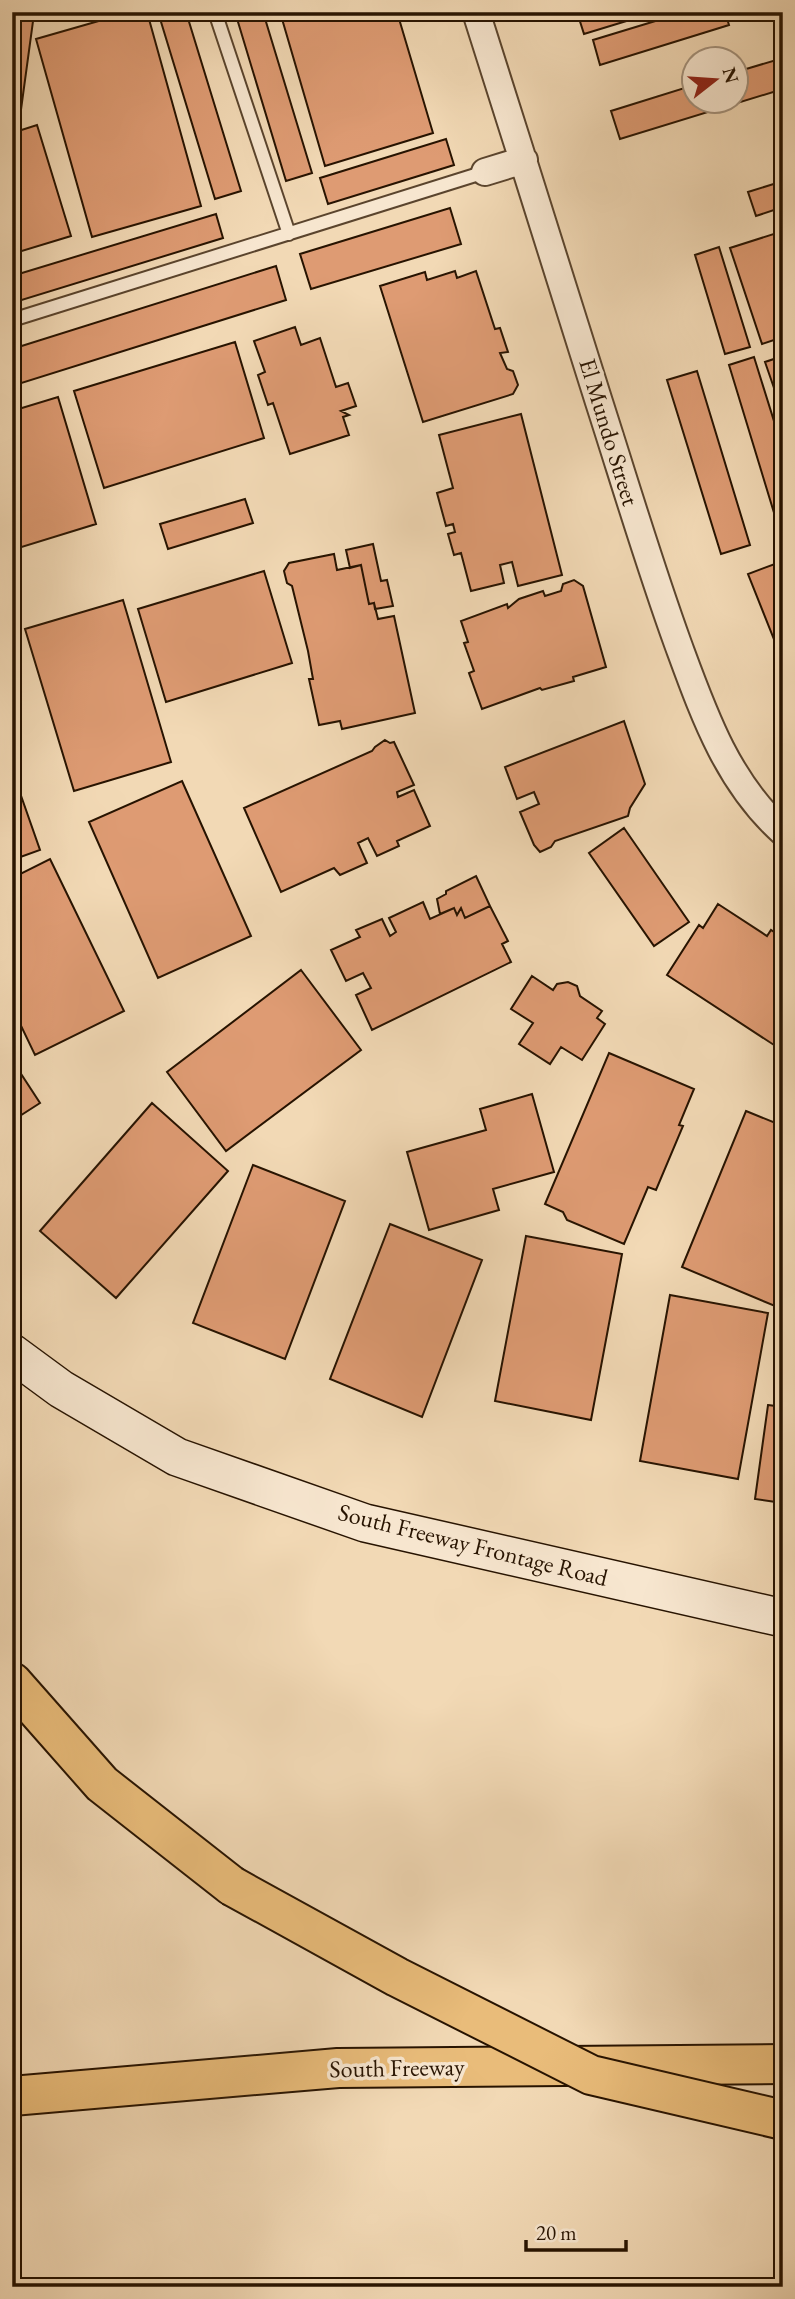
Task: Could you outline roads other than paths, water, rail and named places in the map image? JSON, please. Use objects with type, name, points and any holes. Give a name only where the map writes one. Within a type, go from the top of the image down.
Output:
[{"type":"highway","points":[[12,1682],[102,1784],[232,1886],[397,1978],[591,2074],[783,2120]]},
{"type":"highway","name":"South Freeway","points":[[12,2096],[338,2068],[783,2064]]},
{"type":"main road","name":"South Freeway Frontage Road","points":[[12,1353],[61,1389],[177,1457],[365,1523],[783,1618]]},
{"type":"street","name":"El Mundo Street","points":[[476,12],[657,587],[713,738],[732,771],[769,820],[783,832]]},
{"type":"street","points":[[485,173],[524,160]]},
{"type":"lane","points":[[215,12],[289,234]]},
{"type":"lane","points":[[12,320],[485,173]]}]
